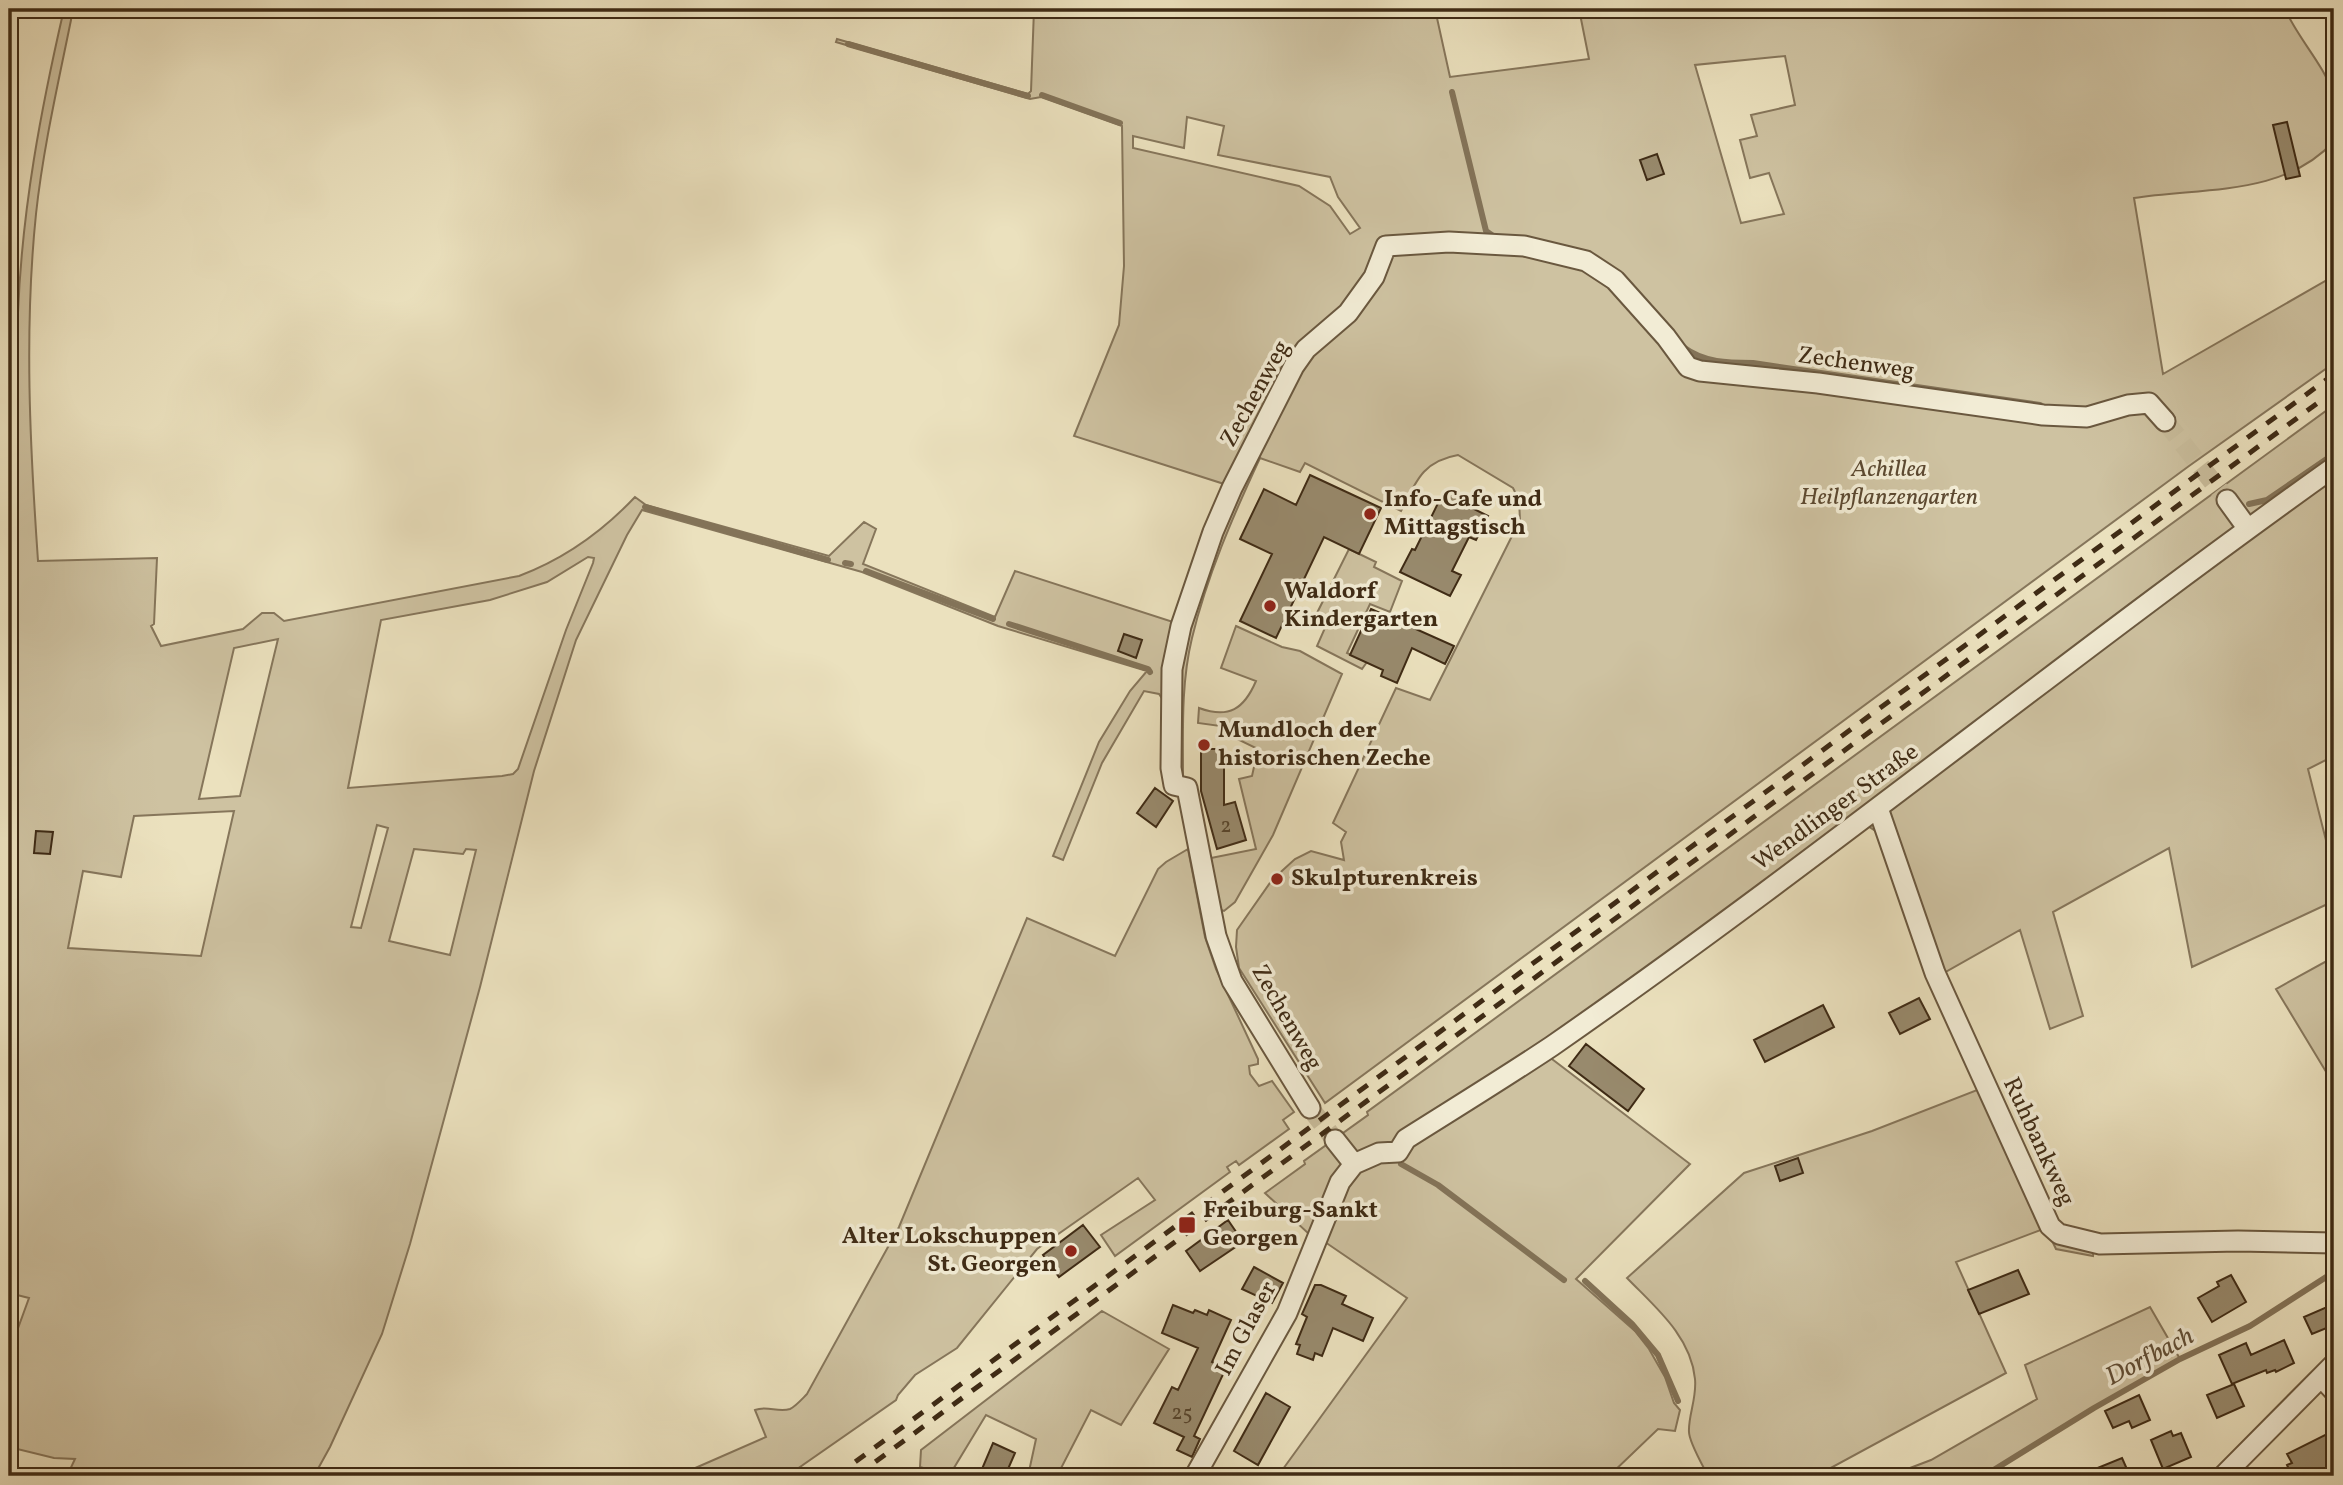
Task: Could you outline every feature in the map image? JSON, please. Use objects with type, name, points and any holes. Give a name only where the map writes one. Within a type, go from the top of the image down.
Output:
[{"type":"street","name":"Zechenweg","points":[[1310,1108],[1232,981],[1216,936],[1187,789],[1174,785],[1171,768],[1172,669],[1182,624],[1213,532],[1232,488],[1294,366],[1306,348],[1348,313],[1374,276],[1386,246],[1449,242],[1524,246],[1586,261],[1615,280],[1666,337],[1688,367],[1700,371],[1818,383],[2043,415],[2087,416],[2128,405],[2149,403],[2165,421]]},
{"type":"street","name":"Wendlinger Straße","points":[[1354,1164],[1379,1153],[1398,1152],[1406,1139],[1551,1046],[1878,808],[2334,467]]},
{"type":"street","points":[[2227,500],[2248,529]]},
{"type":"street","name":"Ruhbankweg","points":[[1878,808],[1936,973],[2050,1226],[2059,1234],[2100,1244],[2334,1242]]},
{"type":"street","points":[[1335,1140],[1354,1164]]},
{"type":"street","name":"Im Glaser","points":[[1195,1476],[1287,1313],[1340,1182],[1354,1164]]},
{"type":"street","points":[[2223,1476],[2330,1378]]},
{"type":"green space","name":"Achillea Heilpflanzengarten","points":[[64,9],[72,9],[43,165],[32,257],[29,344],[38,561],[157,558],[154,624],[151,626],[161,646],[243,629],[262,613],[274,613],[284,621],[519,576],[582,543],[635,497],[646,505],[829,556],[864,522],[876,529],[863,564],[995,617],[1015,571],[1176,623],[1224,484],[1074,436],[1119,325],[1124,266],[1122,126],[1041,97],[1030,99],[836,42],[837,39],[1028,94],[1031,91],[1034,9],[1435,9],[1450,77],[1589,59],[1579,9],[2285,9],[2330,84],[2334,96],[2334,141],[2314,159],[2291,172],[2266,181],[2214,190],[2134,198],[2163,374],[2334,276],[2334,363],[2189,466],[1325,1103],[1239,968],[1237,930],[1272,880],[1295,859],[1311,851],[1344,860],[1341,842],[1346,832],[1333,823],[1396,688],[1430,700],[1520,520],[1519,500],[1513,488],[1458,455],[1429,467],[1416,482],[1401,511],[1305,463],[1300,472],[1260,458],[1222,546],[1192,638],[1184,690],[1183,777],[1180,778],[1163,700],[1159,694],[1144,691],[1102,763],[1063,860],[1053,856],[1099,742],[1130,691],[1147,671],[998,626],[862,572],[642,510],[576,640],[534,771],[480,987],[410,1244],[382,1334],[314,1476],[67,1476],[75,1459],[54,1458],[9,1447],[9,1353],[29,1298],[9,1293],[9,314],[18,313],[28,197]],"holes":[[[1785,56],[1795,105],[1751,115],[1757,136],[1740,140],[1750,178],[1769,173],[1784,214],[1741,223],[1695,65]],[[1187,117],[1224,126],[1218,155],[1330,177],[1338,197],[1360,228],[1350,234],[1330,206],[1299,186],[1133,148],[1133,136],[1184,148]],[[588,557],[594,558],[518,769],[513,774],[502,776],[348,788],[381,620],[490,600],[547,582]],[[278,639],[240,796],[199,799],[234,648]],[[234,811],[201,956],[68,948],[83,871],[121,877],[134,816]],[[377,825],[388,828],[361,928],[351,927]],[[414,849],[463,854],[466,849],[476,850],[450,955],[389,941]]]},
{"type":"green space","points":[[2334,405],[2334,756],[2308,769],[2334,872],[2334,901],[2192,967],[2169,848],[2053,912],[2083,1016],[2050,1029],[2020,930],[1944,973],[2053,1219],[2094,1248],[2093,1256],[2056,1249],[2046,1228],[1956,1262],[2006,1373],[1816,1476],[1708,1476],[1690,1436],[1695,1379],[1687,1349],[1660,1311],[1627,1278],[1744,1173],[1872,1131],[1980,1089],[1877,832],[1863,823],[1548,1056],[1690,1164],[1576,1279],[1635,1331],[1649,1349],[1665,1377],[1674,1403],[1680,1410],[1675,1431],[1658,1429],[1609,1476],[1291,1476],[1283,1469],[1407,1298],[1325,1242],[1310,1235],[1265,1193],[1368,1115],[1367,1112]]},
{"type":"green space","points":[[1349,549],[1376,562],[1374,567],[1402,581],[1390,612],[1370,604],[1347,653],[1367,662],[1362,669],[1317,646],[1325,628],[1324,623],[1315,617]]},
{"type":"green space","points":[[1236,626],[1282,647],[1300,651],[1342,674],[1273,835],[1235,902],[1224,911],[1221,910],[1206,859],[1256,849],[1239,779],[1252,776],[1258,749],[1233,737],[1235,728],[1198,723],[1199,708],[1219,712],[1234,709],[1246,699],[1256,681],[1221,668]]},
{"type":"green space","points":[[1188,849],[1205,937],[1216,969],[1258,1059],[1258,1064],[1249,1066],[1250,1074],[1259,1086],[1272,1081],[1294,1112],[1283,1120],[1289,1129],[1239,1165],[1236,1161],[1227,1167],[1230,1172],[1115,1256],[1101,1235],[1155,1200],[1138,1178],[1037,1249],[957,1348],[915,1375],[896,1400],[787,1476],[677,1476],[766,1437],[755,1410],[790,1409],[807,1394],[899,1227],[1027,918],[1115,956],[1158,869]]},
{"type":"green space","points":[[2334,957],[2334,1085],[2276,989]]},
{"type":"green space","points":[[2150,1307],[2180,1359],[1984,1476],[1889,1476],[1931,1460],[2037,1399],[2025,1365]]},
{"type":"green space","points":[[1102,1311],[1169,1349],[1121,1425],[1091,1410],[1057,1476],[1028,1476],[1036,1439],[986,1415],[949,1476],[920,1467],[921,1450]]},
{"type":"building","points":[[2287,122],[2300,176],[2286,179],[2273,125]]},
{"type":"building","points":[[1657,154],[1664,174],[1647,180],[1640,160]]},
{"type":"building","points":[[1310,475],[1381,508],[1359,554],[1324,537],[1276,638],[1240,621],[1272,554],[1240,539],[1264,489],[1296,505]]},
{"type":"building","points":[[1444,491],[1488,516],[1476,540],[1469,537],[1452,571],[1461,575],[1450,596],[1400,572],[1412,549],[1415,550]]},
{"type":"building","points":[[1371,609],[1454,646],[1445,664],[1412,648],[1397,683],[1381,676],[1383,670],[1350,655]]},
{"type":"building","points":[[1124,634],[1142,640],[1136,658],[1118,651]]},
{"type":"building","points":[[1201,749],[1224,749],[1224,805],[1235,802],[1246,840],[1217,849],[1201,791]]},
{"type":"building","points":[[1155,788],[1173,801],[1156,827],[1137,813]]},
{"type":"building","points":[[36,831],[53,832],[50,854],[34,853]]},
{"type":"building","points":[[1919,998],[1930,1019],[1900,1034],[1889,1013]]},
{"type":"building","points":[[1823,1005],[1834,1027],[1765,1062],[1754,1040]]},
{"type":"building","points":[[1586,1044],[1644,1089],[1628,1111],[1569,1066]]},
{"type":"building","points":[[1798,1158],[1803,1173],[1780,1181],[1775,1166]]},
{"type":"building","points":[[1228,1220],[1243,1242],[1200,1271],[1186,1251]]},
{"type":"building","name":"Alter Lokschuppen St. Georgen","points":[[1083,1225],[1100,1247],[1059,1277],[1043,1255]]},
{"type":"building","points":[[1254,1267],[1283,1283],[1272,1303],[1242,1289]]},
{"type":"building","points":[[2018,1270],[2029,1294],[1979,1314],[1968,1290]]},
{"type":"building","points":[[2231,1275],[2246,1302],[2212,1322],[2198,1298],[2219,1286],[2217,1282]]},
{"type":"building","points":[[1315,1285],[1346,1296],[1342,1304],[1373,1318],[1363,1341],[1333,1328],[1322,1356],[1315,1353],[1313,1360],[1297,1354],[1300,1345],[1296,1344],[1307,1317],[1302,1314]]},
{"type":"building","points":[[1173,1305],[1207,1315],[1209,1310],[1231,1320],[1212,1362],[1226,1368],[1194,1436],[1200,1439],[1192,1457],[1177,1450],[1184,1437],[1154,1423],[1172,1387],[1178,1390],[1198,1348],[1162,1333]]},
{"type":"building","points":[[2327,1307],[2334,1325],[2312,1334],[2304,1317]]},
{"type":"building","points":[[2284,1340],[2294,1363],[2276,1372],[2267,1373],[2266,1370],[2232,1384],[2219,1355],[2246,1343],[2251,1355]]},
{"type":"building","points":[[2234,1384],[2244,1406],[2217,1418],[2207,1395]]},
{"type":"building","points":[[1266,1393],[1290,1407],[1258,1465],[1234,1451]]},
{"type":"building","points":[[2139,1395],[2150,1420],[2132,1428],[2129,1421],[2113,1428],[2105,1411]]},
{"type":"building","points":[[2171,1431],[2173,1436],[2181,1433],[2191,1457],[2163,1469],[2151,1440]]},
{"type":"building","points":[[2327,1434],[2334,1449],[2334,1464],[2325,1469],[2328,1476],[2292,1476],[2287,1465],[2292,1463],[2287,1454]]},
{"type":"building","points":[[993,1443],[1015,1453],[1005,1476],[979,1476]]},
{"type":"building","points":[[2122,1458],[2130,1476],[2078,1476]]},
{"type":"waterway","points":[[848,44],[1028,96]]},
{"type":"waterway","points":[[1452,92],[1486,231],[1496,238]]},
{"type":"waterway","points":[[1042,95],[1120,123]]},
{"type":"waterway","points":[[1683,347],[1716,361],[1753,363],[2040,405]]},
{"type":"waterway","points":[[2249,504],[2267,500],[2334,454]]},
{"type":"waterway","points":[[645,507],[828,560]]},
{"type":"waterway","points":[[845,563],[851,564]]},
{"type":"waterway","points":[[866,571],[993,619]]},
{"type":"waterway","points":[[1009,624],[1148,669],[1150,672]]},
{"type":"waterway","points":[[1401,1164],[1438,1185],[1564,1280]]},
{"type":"waterway","name":"Dorfbach","points":[[1984,1476],[2180,1359],[2250,1326],[2334,1272]]},
{"type":"waterway","points":[[1585,1281],[1632,1324],[1658,1355],[1678,1401]]},
{"type":"tunnel","points":[[2165,421],[2227,500]]},
{"type":"tunnel","points":[[1310,1108],[1335,1140]]},
{"type":"railway","points":[[836,1476],[2334,374]]},
{"type":"railway","points":[[856,1476],[2334,391]]},
{"type":"place","name":"Info-Cafe und Mittagstisch","points":[[1370,514]]},
{"type":"place","name":"Waldorf Kindergarten","points":[[1270,606]]},
{"type":"place","name":"Mundloch der historischen Zeche","points":[[1204,745]]},
{"type":"place","name":"Skulpturenkreis","points":[[1277,879]]},
{"type":"place","name":"Freiburg-Sankt Georgen","points":[[1187,1225]]},
{"type":"place","name":"Alter Lokschuppen St. Georgen","points":[[1071,1251]]}]
